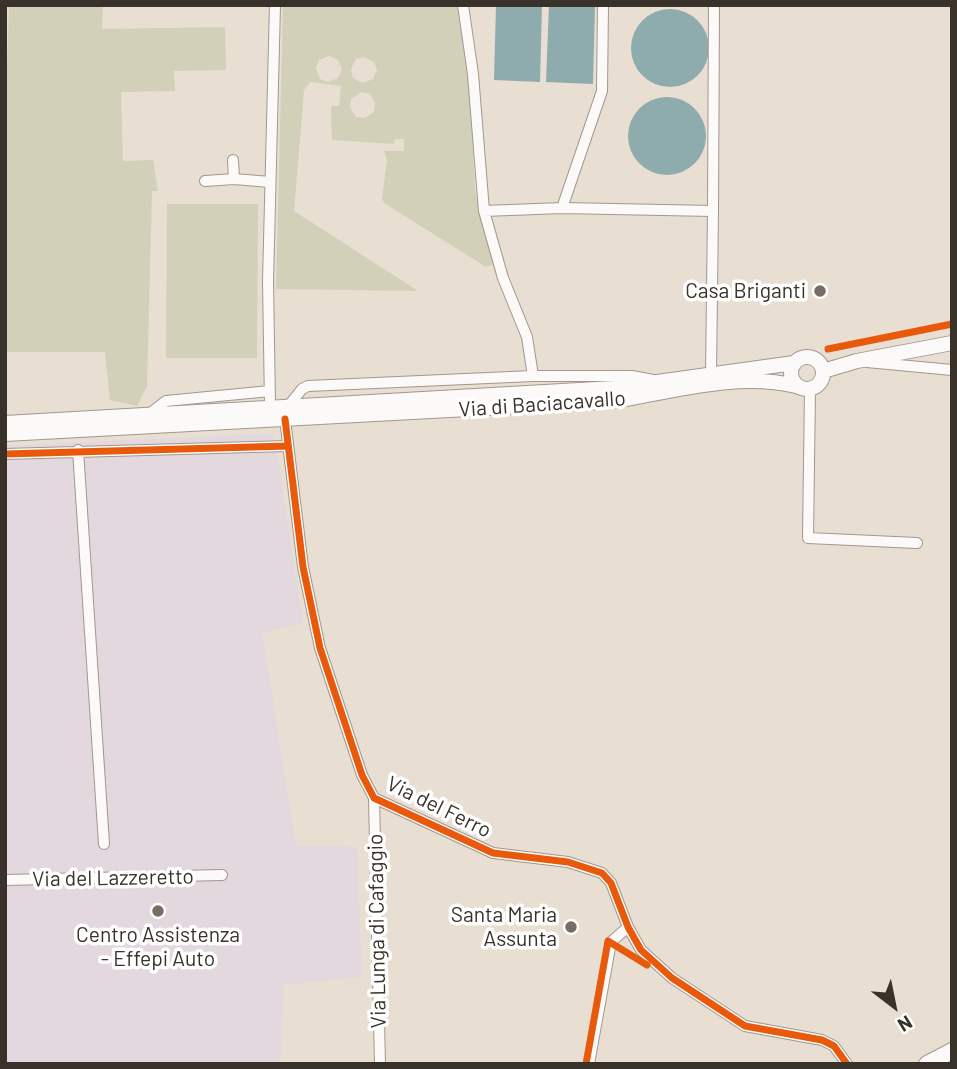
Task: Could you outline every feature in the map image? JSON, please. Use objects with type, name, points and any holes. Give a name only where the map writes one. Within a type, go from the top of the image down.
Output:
[{"type":"highway","points":[[927,1064],[952,1051]]},
{"type":"main road","points":[[794,363],[790,375],[803,388],[820,383],[823,371],[858,361],[952,344]]},
{"type":"main road","name":"Via di Baciacavallo","points":[[290,404],[614,388],[794,363],[801,358],[812,358],[823,371]]},
{"type":"main road","name":"Via di Baciacavallo","points":[[285,419],[616,401],[692,388],[770,379],[803,388]]},
{"type":"main road","points":[[5,423],[148,415],[270,398],[290,404]]},
{"type":"main road","points":[[5,434],[285,419]]},
{"type":"street","points":[[270,398],[270,181],[275,5]]},
{"type":"street","points":[[463,5],[473,74],[484,211],[503,278],[527,337],[533,376]]},
{"type":"street","points":[[562,208],[601,94],[603,5]]},
{"type":"street","points":[[711,375],[713,5]]},
{"type":"street","points":[[233,160],[234,179]]},
{"type":"street","points":[[205,180],[270,181]]},
{"type":"street","points":[[484,211],[562,208],[713,211]]},
{"type":"street","points":[[858,361],[952,370]]},
{"type":"street","points":[[290,404],[298,392],[308,386],[533,376],[637,377],[663,382]]},
{"type":"street","points":[[803,388],[808,538],[917,543]]},
{"type":"street","name":"Via del Ferro","points":[[285,419],[303,567],[320,648],[362,775],[374,799],[493,853],[568,862],[602,873],[615,893],[628,927],[650,961],[745,1026],[822,1040],[834,1046],[847,1064]]},
{"type":"street","points":[[5,454],[288,446]]},
{"type":"street","points":[[78,450],[104,844]]},
{"type":"street","name":"Via Lunga di Cafaggio","points":[[374,799],[380,1064]]},
{"type":"street","name":"Via del Lazzeretto","points":[[5,880],[222,876]]},
{"type":"street","points":[[589,1064],[611,942],[628,927]]},
{"type":"shaded area","points":[[9,5],[103,5],[102,29],[225,27],[226,70],[174,71],[175,91],[121,92],[123,161],[153,160],[158,191],[152,191],[147,386],[137,406],[110,400],[105,352],[5,352],[5,140]]},
{"type":"shaded area","points":[[283,5],[458,5],[470,84],[475,191],[494,264],[486,267],[384,203],[382,199],[387,160],[384,151],[404,151],[404,139],[395,139],[394,144],[332,140],[331,106],[339,106],[341,86],[310,82],[304,90],[294,211],[418,291],[276,289]],"holes":[[[329,56],[338,60],[342,69],[338,78],[328,82],[320,79],[316,68],[319,60]],[[364,57],[374,62],[377,70],[373,79],[363,83],[353,78],[351,69],[356,59]],[[361,92],[370,94],[375,103],[374,112],[365,118],[356,117],[350,107],[351,99]]]},
{"type":"shaded area","points":[[167,204],[258,204],[257,358],[166,358]]},
{"type":"shaded area","points":[[274,433],[303,623],[262,633],[296,846],[357,847],[362,977],[284,985],[280,1064],[5,1064],[5,446]]},
{"type":"water","points":[[496,5],[542,5],[540,82],[494,80]]},
{"type":"water","points":[[549,5],[595,5],[593,84],[546,82]]},
{"type":"water","points":[[670,9],[685,12],[697,21],[706,33],[709,48],[706,63],[697,75],[685,84],[670,87],[655,84],[643,75],[634,63],[631,48],[634,33],[643,21],[655,12]]},
{"type":"water","points":[[667,97],[682,100],[694,109],[703,121],[706,136],[703,151],[694,163],[682,172],[667,175],[652,172],[640,163],[631,151],[628,136],[631,121],[640,109],[652,100]]},
{"type":"cycle path","points":[[828,349],[952,324]]},
{"type":"cycle path","points":[[285,419],[303,567],[320,648],[362,775],[374,798],[493,853],[568,862],[602,873],[611,883],[628,927],[641,950],[672,978],[745,1026],[822,1040],[834,1046],[847,1064]]},
{"type":"cycle path","points":[[5,454],[288,446]]},
{"type":"cycle path","points":[[586,1064],[608,941],[647,965]]},
{"type":"place","name":"Casa Briganti","points":[[820,291]]},
{"type":"place","name":"Centro Assistenza - Effepi Auto","points":[[158,911]]},
{"type":"place","name":"Santa Maria Assunta","points":[[571,927]]}]
